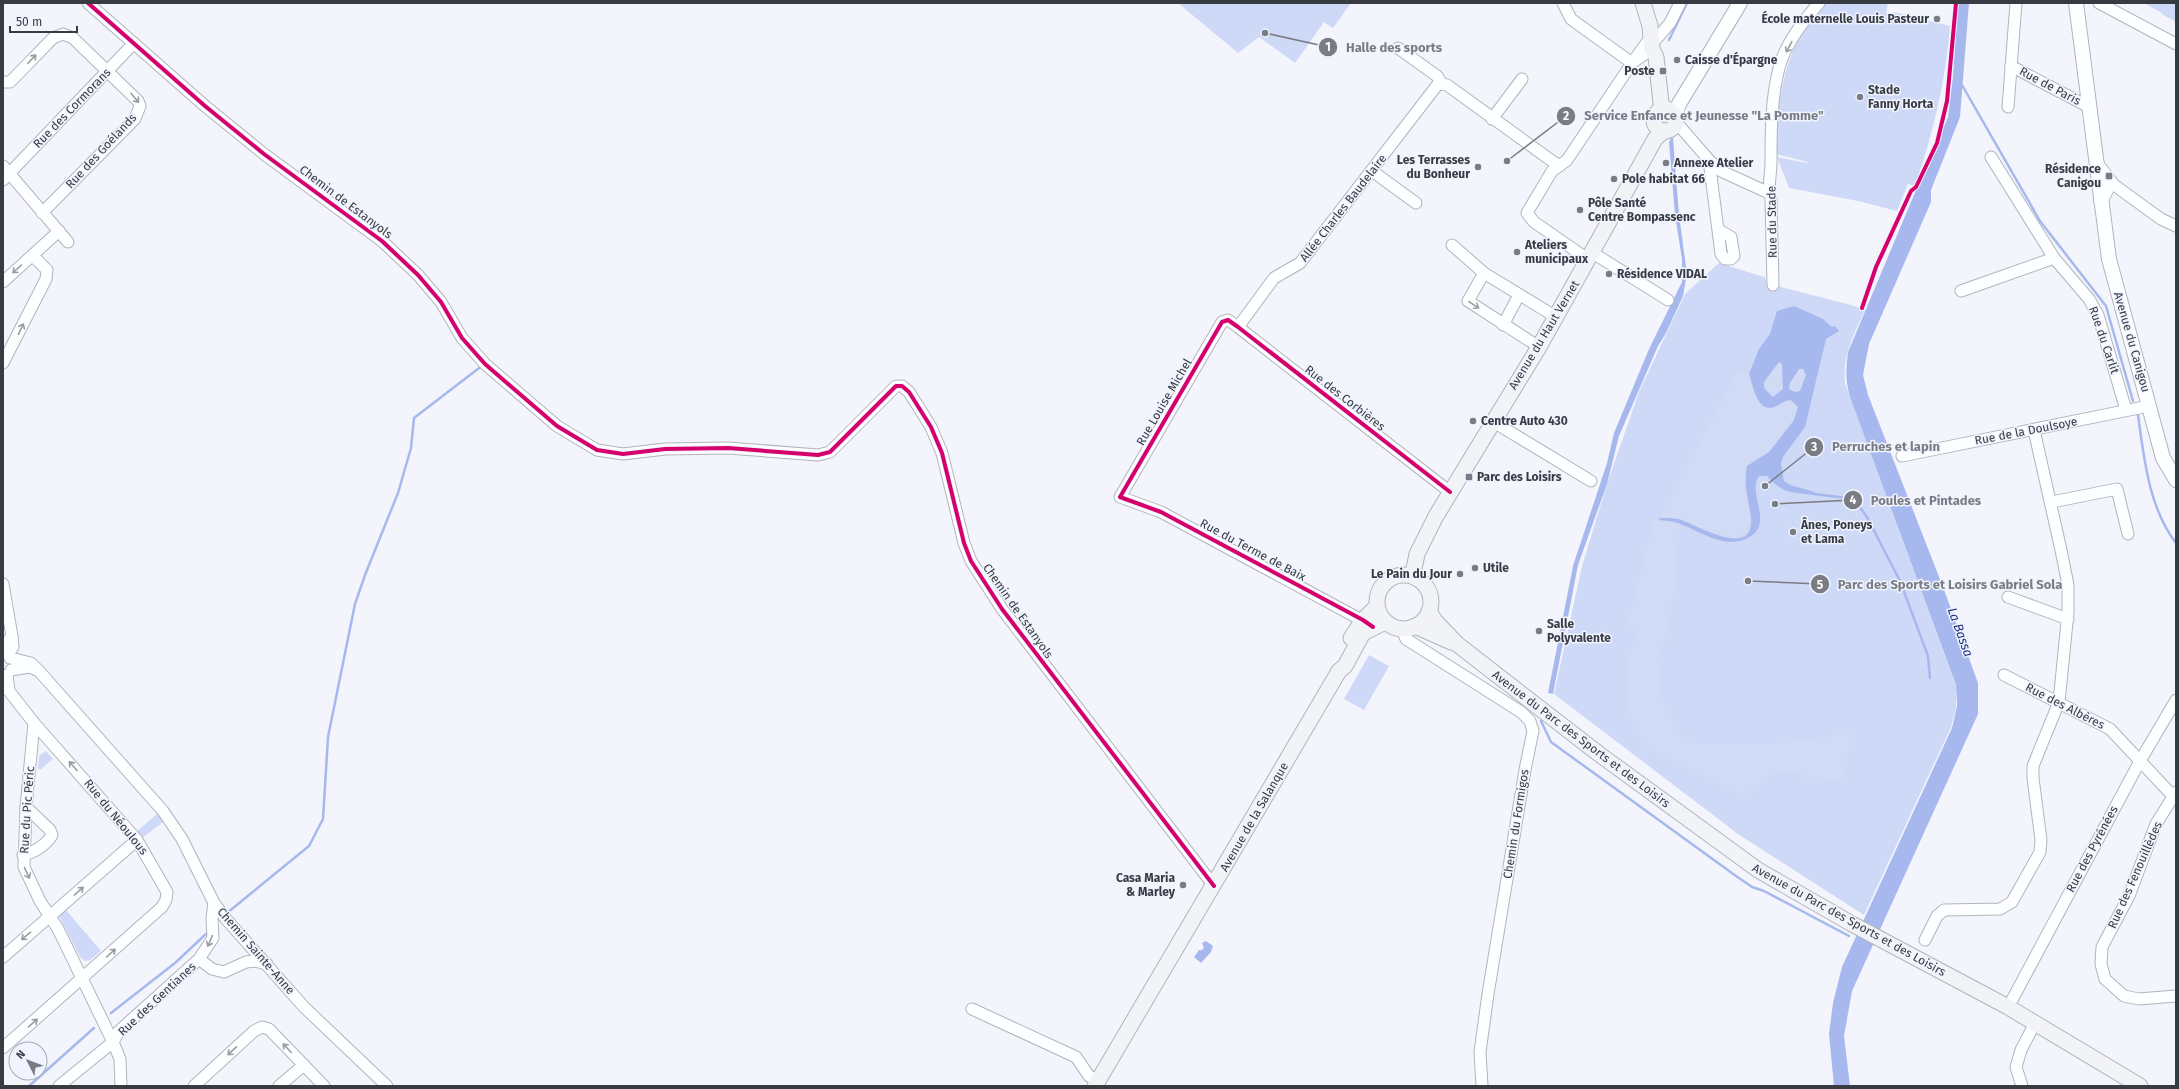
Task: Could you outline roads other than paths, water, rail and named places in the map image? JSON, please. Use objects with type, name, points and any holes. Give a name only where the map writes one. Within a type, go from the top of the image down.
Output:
[{"type":"main road","points":[[1643,3],[1650,26],[1650,58],[1670,119]]},
{"type":"main road","name":"Avenue du Haut Vernet","points":[[1416,578],[1414,569],[1417,554],[1436,516],[1492,421],[1538,348],[1591,256],[1649,152],[1650,143],[1670,119]]},
{"type":"main road","name":"Avenue du Haut Vernet","points":[[1399,576],[1410,548],[1436,516]]},
{"type":"main road","points":[[1399,576],[1416,578],[1424,584],[1429,594],[1429,611],[1426,617],[1408,628],[1374,623],[1379,590],[1388,581],[1399,576]]},
{"type":"main road","name":"Avenue du Parc des Sports et des Loisirs","points":[[1429,611],[1435,621],[1457,644],[1599,754],[1758,870],[1852,924],[2035,1023],[2140,1086]]},
{"type":"main road","name":"Avenue de la Salanque","points":[[1096,1083],[1214,886],[1339,671],[1340,663],[1346,647],[1374,623]]},
{"type":"main road","name":"Avenue du Parc des Sports et des Loisirs","points":[[1408,628],[1457,644]]},
{"type":"street","name":"Chemin de Estanyols","points":[[88,3],[205,106],[264,154],[382,241],[418,275],[441,302],[462,338],[486,364],[557,426],[597,450],[623,454],[665,449],[728,448],[818,455],[830,452],[896,386],[902,386],[913,398],[930,427],[942,453],[964,543],[971,561],[1002,609],[1214,886]]},
{"type":"street","points":[[1563,3],[1571,19],[1632,63]]},
{"type":"street","points":[[1668,300],[1534,222],[1527,214],[1552,171],[1567,160],[1632,63],[1670,23],[1680,3]]},
{"type":"street","name":"Avenue du Haut Vernet","points":[[1670,119],[1740,3]]},
{"type":"street","name":"Rue du Stade","points":[[1773,285],[1771,199],[1769,193],[1771,178],[1771,132],[1779,67],[1788,46],[1806,18],[1819,3]]},
{"type":"street","name":"Rue de Paris","points":[[2008,107],[2016,3]]},
{"type":"street","points":[[2076,3],[2097,166],[2104,181],[2161,219],[2176,226]]},
{"type":"street","points":[[2099,3],[2176,44]]},
{"type":"street","name":"Rue des Goélands","points":[[3,82],[13,79],[52,38],[63,34],[74,38],[138,101],[140,106],[138,114],[42,213]]},
{"type":"street","name":"Rue des Cormorans","points":[[5,173],[134,43]]},
{"type":"street","points":[[1398,48],[1438,76],[1442,84],[1447,85],[1559,166]]},
{"type":"street","name":"Rue de Paris","points":[[2010,66],[2089,107]]},
{"type":"street","points":[[1492,119],[1522,79]]},
{"type":"street","name":"Allée Charles Baudelaire","points":[[1238,327],[1274,278],[1300,263],[1438,84],[1442,84]]},
{"type":"street","points":[[1670,119],[1721,171],[1769,193]]},
{"type":"street","name":"Rue du Carlit","points":[[1991,157],[2054,258],[2089,299],[2098,315],[2126,410]]},
{"type":"street","points":[[1709,160],[1719,230]]},
{"type":"street","points":[[1372,171],[1416,203]]},
{"type":"street","points":[[5,173],[68,242]]},
{"type":"street","name":"Avenue du Canigou","points":[[2104,181],[2101,200],[2109,259],[2149,406],[2176,480]]},
{"type":"street","points":[[3,282],[59,231]]},
{"type":"street","points":[[1452,245],[1484,273],[1556,317]]},
{"type":"street","points":[[3,363],[46,279],[47,270],[36,259],[31,257]]},
{"type":"street","points":[[1961,291],[2054,258]]},
{"type":"street","points":[[1484,273],[1468,301],[1538,348]]},
{"type":"street","points":[[1503,325],[1519,295]]},
{"type":"street","name":"Rue des Corbières","points":[[1228,320],[1450,492]]},
{"type":"street","name":"Rue Louise Michel","points":[[1120,497],[1222,322],[1228,320]]},
{"type":"street","name":"Rue de la Doulsoye","points":[[1902,456],[2149,406]]},
{"type":"street","points":[[1492,421],[1591,481]]},
{"type":"street","points":[[1925,940],[1937,916],[1944,910],[2000,909],[2012,902],[2040,852],[2041,840],[2033,778],[2034,766],[2059,702],[2068,619],[2068,585],[2052,502],[2034,430]]},
{"type":"street","points":[[2052,502],[2117,488],[2128,534]]},
{"type":"street","name":"Rue du Terme de Baix","points":[[1120,497],[1161,512],[1374,623]]},
{"type":"street","points":[[3,584],[13,647],[6,652],[6,679],[30,667],[39,671]]},
{"type":"street","points":[[2008,598],[2068,619]]},
{"type":"street","name":"Chemin du Formigos","points":[[1408,628],[1406,639],[1521,712],[1530,721],[1533,731],[1525,770],[1488,994],[1480,1052],[1482,1086]]},
{"type":"street","name":"Chemin Sainte-Anne","points":[[6,652],[31,663],[39,671],[163,811],[182,838],[214,903],[243,939],[268,965],[304,1007],[387,1086]]},
{"type":"street","name":"Rue des Albères","points":[[2004,675],[2059,702],[2110,730],[2174,794]]},
{"type":"street","name":"Rue du Néoulous","points":[[3,1048],[162,907],[166,900],[167,892],[149,857],[137,840],[34,723],[6,679]]},
{"type":"street","name":"Rue des Pyrénées","points":[[2012,1000],[2140,761],[2176,700]]},
{"type":"street","name":"Rue du Pic Péric","points":[[34,723],[26,807],[23,854],[24,867],[58,929],[113,1042]]},
{"type":"street","points":[[32,738],[48,739]]},
{"type":"street","name":"Rue des Fenouillèdes","points":[[2174,794],[2156,824],[2129,896],[2102,947],[2101,964],[2105,979],[2124,996],[2139,999],[2176,996]]},
{"type":"street","points":[[23,854],[30,853],[49,840],[52,835],[50,830],[26,807]]},
{"type":"street","points":[[3,957],[137,840]]},
{"type":"street","name":"Rue des Gentianes","points":[[121,1086],[120,1059],[113,1042],[120,1031],[199,959],[213,938],[212,918],[214,903]]},
{"type":"street","name":"Rue des Gentianes","points":[[199,959],[212,969],[224,972],[246,962],[255,961],[268,965]]},
{"type":"street","points":[[972,1009],[1076,1057],[1089,1076],[1096,1083]]},
{"type":"street","points":[[2022,1086],[2016,1067],[2021,1050],[2035,1023]]},
{"type":"street","points":[[194,1086],[254,1030],[262,1027],[269,1029],[324,1086]]},
{"type":"street","points":[[59,1086],[113,1042]]},
{"type":"street","points":[[279,1086],[304,1065]]},
{"type":"water","points":[[1958,3],[1969,3],[1960,117],[1931,190],[1931,202],[1869,344],[1863,375],[1868,395],[1943,587],[1978,683],[1978,714],[1852,991],[1844,1036],[1850,1086],[1834,1086],[1829,1034],[1833,1003],[1842,967],[1952,728],[1957,706],[1956,685],[1850,397],[1846,374],[1848,352],[1948,117],[1953,76]]},
{"type":"water","points":[[1671,138],[1673,138],[1679,215],[1687,274],[1683,296],[1666,333],[1658,346],[1619,436],[1607,484],[1578,565],[1553,694],[1548,693],[1573,566],[1607,463],[1614,433],[1649,349],[1682,282],[1682,259],[1675,215],[1669,142]]},
{"type":"water","points":[[1794,306],[1823,319],[1832,327],[1835,326],[1839,331],[1826,339],[1805,427],[1783,457],[1781,464],[1784,481],[1790,485],[1815,492],[1813,495],[1788,491],[1778,486],[1767,476],[1759,476],[1756,483],[1756,491],[1760,523],[1757,530],[1751,536],[1734,542],[1717,540],[1677,523],[1659,520],[1660,518],[1678,519],[1708,532],[1733,538],[1743,537],[1750,531],[1751,518],[1746,481],[1747,466],[1769,452],[1794,420],[1798,407],[1791,400],[1774,407],[1768,408],[1763,406],[1754,391],[1749,374],[1759,349],[1770,334],[1777,311]],"holes":[[[1779,362],[1782,364],[1783,389],[1773,397],[1764,388],[1764,382]],[[1799,369],[1803,369],[1806,375],[1800,391],[1795,392],[1789,389],[1790,383]]]},
{"type":"water","points":[[1206,941],[1213,946],[1211,952],[1201,963],[1194,957],[1199,950],[1204,948],[1202,943]]},
{"type":"waterway","points":[[1669,40],[1687,3]]},
{"type":"waterway","points":[[1962,85],[2040,221],[2106,306],[2133,401]]},
{"type":"waterway","points":[[227,913],[309,846],[323,819],[328,737],[355,604],[398,493],[411,448],[414,418],[483,365]]},
{"type":"waterway","points":[[2138,415],[2149,482],[2154,499],[2167,529],[2176,543]]},
{"type":"waterway","points":[[1814,494],[1847,498],[1859,506],[1867,517],[1900,581],[1928,656],[1930,678]]},
{"type":"waterway","points":[[1541,721],[1551,742],[1736,876],[1752,887],[1764,891],[1849,936]]},
{"type":"waterway","points":[[111,1013],[175,963],[206,934]]},
{"type":"waterway","points":[[29,1086],[94,1028]]},
{"type":"place","name":"École maternelle Louis Pasteur","points":[[1937,19]]},
{"type":"place","name":"Halle des sports","points":[[1265,33]]},
{"type":"place","name":"Caisse d'Épargne","points":[[1677,60]]},
{"type":"place","name":"Poste","points":[[1663,71]]},
{"type":"place","name":"Stade Fanny Horta","points":[[1860,97]]},
{"type":"place","name":"Service Enfance et Jeunesse \"La Pomme\"","points":[[1507,161]]},
{"type":"place","name":"Annexe Atelier","points":[[1666,163]]},
{"type":"place","name":"Les Terrasses du Bonheur","points":[[1478,167]]},
{"type":"place","name":"Résidence Canigou","points":[[2109,176]]},
{"type":"place","name":"Pole habitat 66","points":[[1614,179]]},
{"type":"place","name":"Pôle Santé Centre Bompassenc","points":[[1580,210]]},
{"type":"place","name":"Ateliers municipaux","points":[[1517,252]]},
{"type":"place","name":"Résidence VIDAL","points":[[1609,274]]},
{"type":"place","name":"Centre Auto 430","points":[[1473,421]]},
{"type":"place","name":"Parc des Loisirs","points":[[1469,477]]},
{"type":"place","name":"Perruches et lapin","points":[[1765,486]]},
{"type":"place","name":"Poules et Pintades","points":[[1775,504]]},
{"type":"place","name":"Ânes, Poneys et Lama","points":[[1793,532]]},
{"type":"place","name":"Utile","points":[[1475,568]]},
{"type":"place","name":"Le Pain du Jour","points":[[1460,574]]},
{"type":"place","name":"Parc des Sports et Loisirs Gabriel Sola","points":[[1748,581]]},
{"type":"place","name":"Salle Polyvalente","points":[[1539,631]]},
{"type":"place","name":"Casa Maria & Marley","points":[[1183,885]]},
{"type":"water label","name":"La Bassa","points":[[1961,632]]}]
